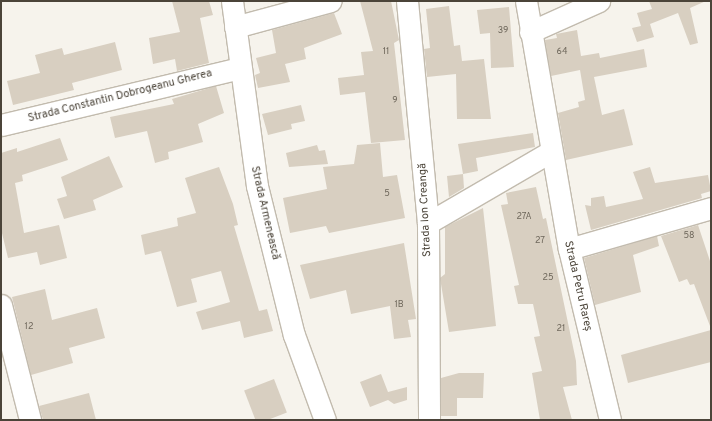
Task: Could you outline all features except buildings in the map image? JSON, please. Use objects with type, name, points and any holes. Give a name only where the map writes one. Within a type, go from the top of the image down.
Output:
[{"type":"street","name":"Strada Armenească","points":[[232,1],[257,186],[294,335],[324,420]]},
{"type":"street","points":[[235,28],[331,1]]},
{"type":"street","name":"Strada Ion Creangă","points":[[407,1],[428,224],[429,420]]},
{"type":"street","name":"Strada Petru Rareș","points":[[526,1],[550,152],[569,249],[610,420]]},
{"type":"street","points":[[530,32],[599,1]]},
{"type":"street","name":"Strada Constantin Dobrogeanu Gherea","points":[[1,125],[240,68]]},
{"type":"street","points":[[428,224],[550,152]]},
{"type":"street","points":[[569,249],[711,208]]},
{"type":"street","points":[[1,305],[30,420]]}]
